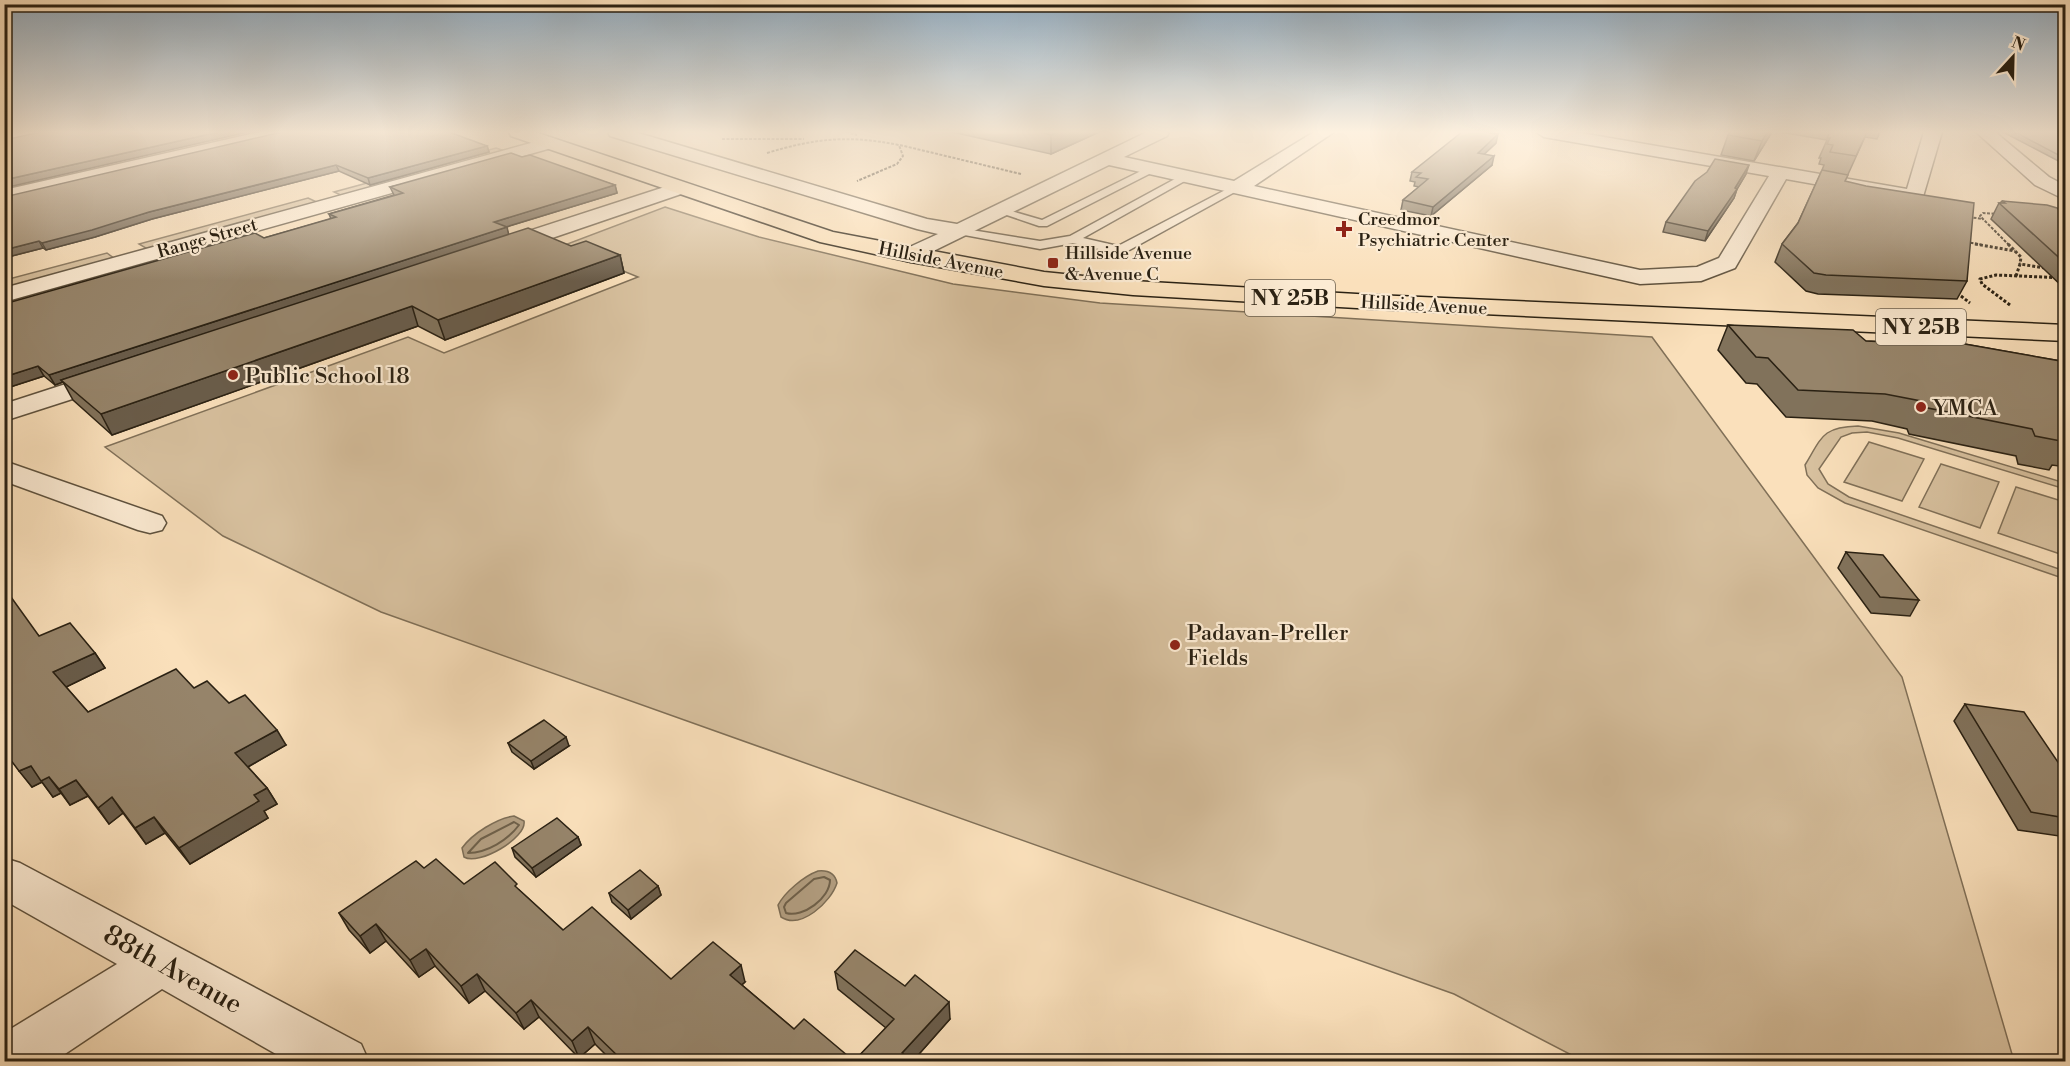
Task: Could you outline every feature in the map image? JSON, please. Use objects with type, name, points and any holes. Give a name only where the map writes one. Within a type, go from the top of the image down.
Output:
[{"type":"main road","name":"Hillside Avenue","points":[[662,182],[820,235],[911,255],[1044,279],[1133,288],[1386,303],[2066,333]]},
{"type":"street","points":[[4,196],[66,182]]},
{"type":"street","name":"Range Street","points":[[4,276],[352,182]]},
{"type":"street","name":"Range Street","points":[[4,295],[411,182]]},
{"type":"street","points":[[781,182],[924,225],[959,231]]},
{"type":"street","points":[[1210,182],[1640,277],[1701,274],[1727,263],[1775,182]]},
{"type":"street","points":[[1237,188],[1247,182]]},
{"type":"street","points":[[1831,182],[1915,196],[1919,182]]},
{"type":"street","points":[[2043,182],[2066,194]]},
{"type":"street","points":[[911,255],[1058,183]]},
{"type":"street","points":[[481,254],[680,188]]},
{"type":"street","points":[[312,193],[335,203]]},
{"type":"street","points":[[112,247],[131,260]]},
{"type":"street","points":[[4,413],[129,371]]},
{"type":"street","points":[[4,471],[150,523]]},
{"type":"street","name":"88th Avenue","points":[[4,877],[342,1062]]},
{"type":"street","points":[[6,1062],[161,963]]},
{"type":"lane","points":[[1000,211],[1043,224],[1126,182]]},
{"type":"lane","points":[[959,231],[1040,245],[1072,239],[1176,182]]},
{"type":"lane","points":[[1072,239],[1120,250],[1237,188]]},
{"type":"path","points":[[824,195],[855,182]]},
{"type":"path","points":[[1053,182],[1058,183]]},
{"type":"path","points":[[2002,214],[1983,213],[1980,216],[2021,257],[2016,276]]},
{"type":"path","points":[[1963,242],[2015,251]]},
{"type":"path","points":[[2020,264],[2053,270]]},
{"type":"path","points":[[2014,308],[1980,282],[1983,277],[2066,278]]},
{"type":"path","points":[[1956,292],[1974,307]]},
{"type":"shaded area","points":[[372,182],[400,182],[345,197],[334,192]]},
{"type":"shaded area","points":[[308,198],[319,203],[149,250],[139,244]]},
{"type":"shaded area","name":"Padavan-Preller Fields","points":[[665,207],[759,237],[953,284],[1100,303],[1652,337],[1902,677],[2014,1061],[1583,1061],[1454,994],[381,612],[223,536],[105,447],[408,337],[444,353],[638,277],[562,246]]},
{"type":"shaded area","points":[[107,253],[115,259],[5,289],[5,280]]},
{"type":"shaded area","points":[[1858,426],[1899,433],[2065,483],[2065,489],[1898,438],[1867,432],[1852,433],[1841,437],[1819,469],[1828,484],[1849,497],[2065,571],[2065,579],[1845,503],[1818,488],[1807,475],[1805,465],[1815,447],[1830,431]]},
{"type":"shaded area","points":[[1869,442],[1924,459],[1902,501],[1844,482]]},
{"type":"shaded area","points":[[1941,464],[1999,482],[1980,528],[1919,507]]},
{"type":"shaded area","points":[[2016,487],[2065,502],[2063,555],[1998,533]]},
{"type":"water","points":[[514,816],[524,821],[523,828],[510,842],[501,849],[480,858],[464,857],[462,848],[472,837],[493,823]]},
{"type":"water","points":[[818,871],[831,873],[835,877],[837,883],[829,898],[806,917],[789,920],[781,917],[778,905],[785,895],[801,881]]},
{"type":"building","points":[[69,182],[269,182],[149,212],[42,243],[39,241],[4,250],[4,197]]},
{"type":"building","points":[[409,182],[606,182],[615,185],[494,222],[507,227],[49,375],[38,366],[4,377],[4,304],[255,233],[264,238],[336,217],[329,214],[403,193],[390,187]]},
{"type":"building","points":[[1425,182],[1463,182],[1433,207],[1403,200]]},
{"type":"building","points":[[1694,182],[1739,182],[1735,188],[1737,189],[1708,231],[1666,222]]},
{"type":"building","points":[[1817,182],[1848,182],[1974,203],[1967,281],[1814,273],[1782,244],[1798,223]]},
{"type":"building","points":[[2002,201],[2047,205],[2057,208],[2066,216],[2066,264],[1999,203],[2005,203]]},
{"type":"building","points":[[528,228],[571,246],[586,241],[620,255],[438,320],[412,306],[101,414],[61,380]]},
{"type":"building","points":[[1728,325],[1853,330],[1866,341],[1909,343],[1908,334],[2066,362],[2066,436],[2063,435],[2066,442],[2035,436],[2032,429],[1923,407],[1921,401],[1885,394],[1798,390],[1768,358],[1756,357]]},
{"type":"building","points":[[1846,552],[1883,555],[1919,600],[1880,597]]},
{"type":"building","points":[[11,597],[39,636],[70,623],[95,653],[53,672],[88,712],[176,669],[194,688],[207,681],[229,703],[245,695],[277,730],[235,753],[267,788],[254,795],[259,801],[179,848],[154,817],[135,828],[112,797],[98,808],[76,780],[59,789],[49,777],[41,781],[31,766],[19,771],[4,751],[4,599]]},
{"type":"building","points":[[1965,704],[2024,712],[2066,774],[2066,818],[2031,812]]},
{"type":"building","points":[[544,720],[566,737],[531,761],[508,743]]},
{"type":"building","points":[[557,818],[578,837],[532,868],[512,848]]},
{"type":"building","points":[[436,859],[464,884],[495,862],[517,884],[515,886],[563,930],[592,907],[671,979],[713,942],[741,965],[730,975],[794,1029],[804,1019],[854,1061],[894,1019],[835,972],[855,950],[905,986],[915,975],[949,1002],[902,1053],[912,1062],[651,1062],[647,1057],[642,1062],[624,1062],[588,1027],[572,1041],[531,1000],[516,1013],[477,974],[461,986],[426,949],[410,960],[376,924],[360,936],[339,913],[416,861],[424,868]]},
{"type":"building","points":[[640,870],[658,886],[628,910],[609,893]]},
{"type":"place","name":"Creedmor Psychiatric Center","points":[[1344,229]]},
{"type":"place","name":"Hillside Avenue & Avenue C","points":[[1053,263]]},
{"type":"place","name":"Public School 18","points":[[233,375]]},
{"type":"place","name":"YMCA","points":[[1921,407]]},
{"type":"place","name":"Padavan-Preller Fields","points":[[1175,645]]}]
